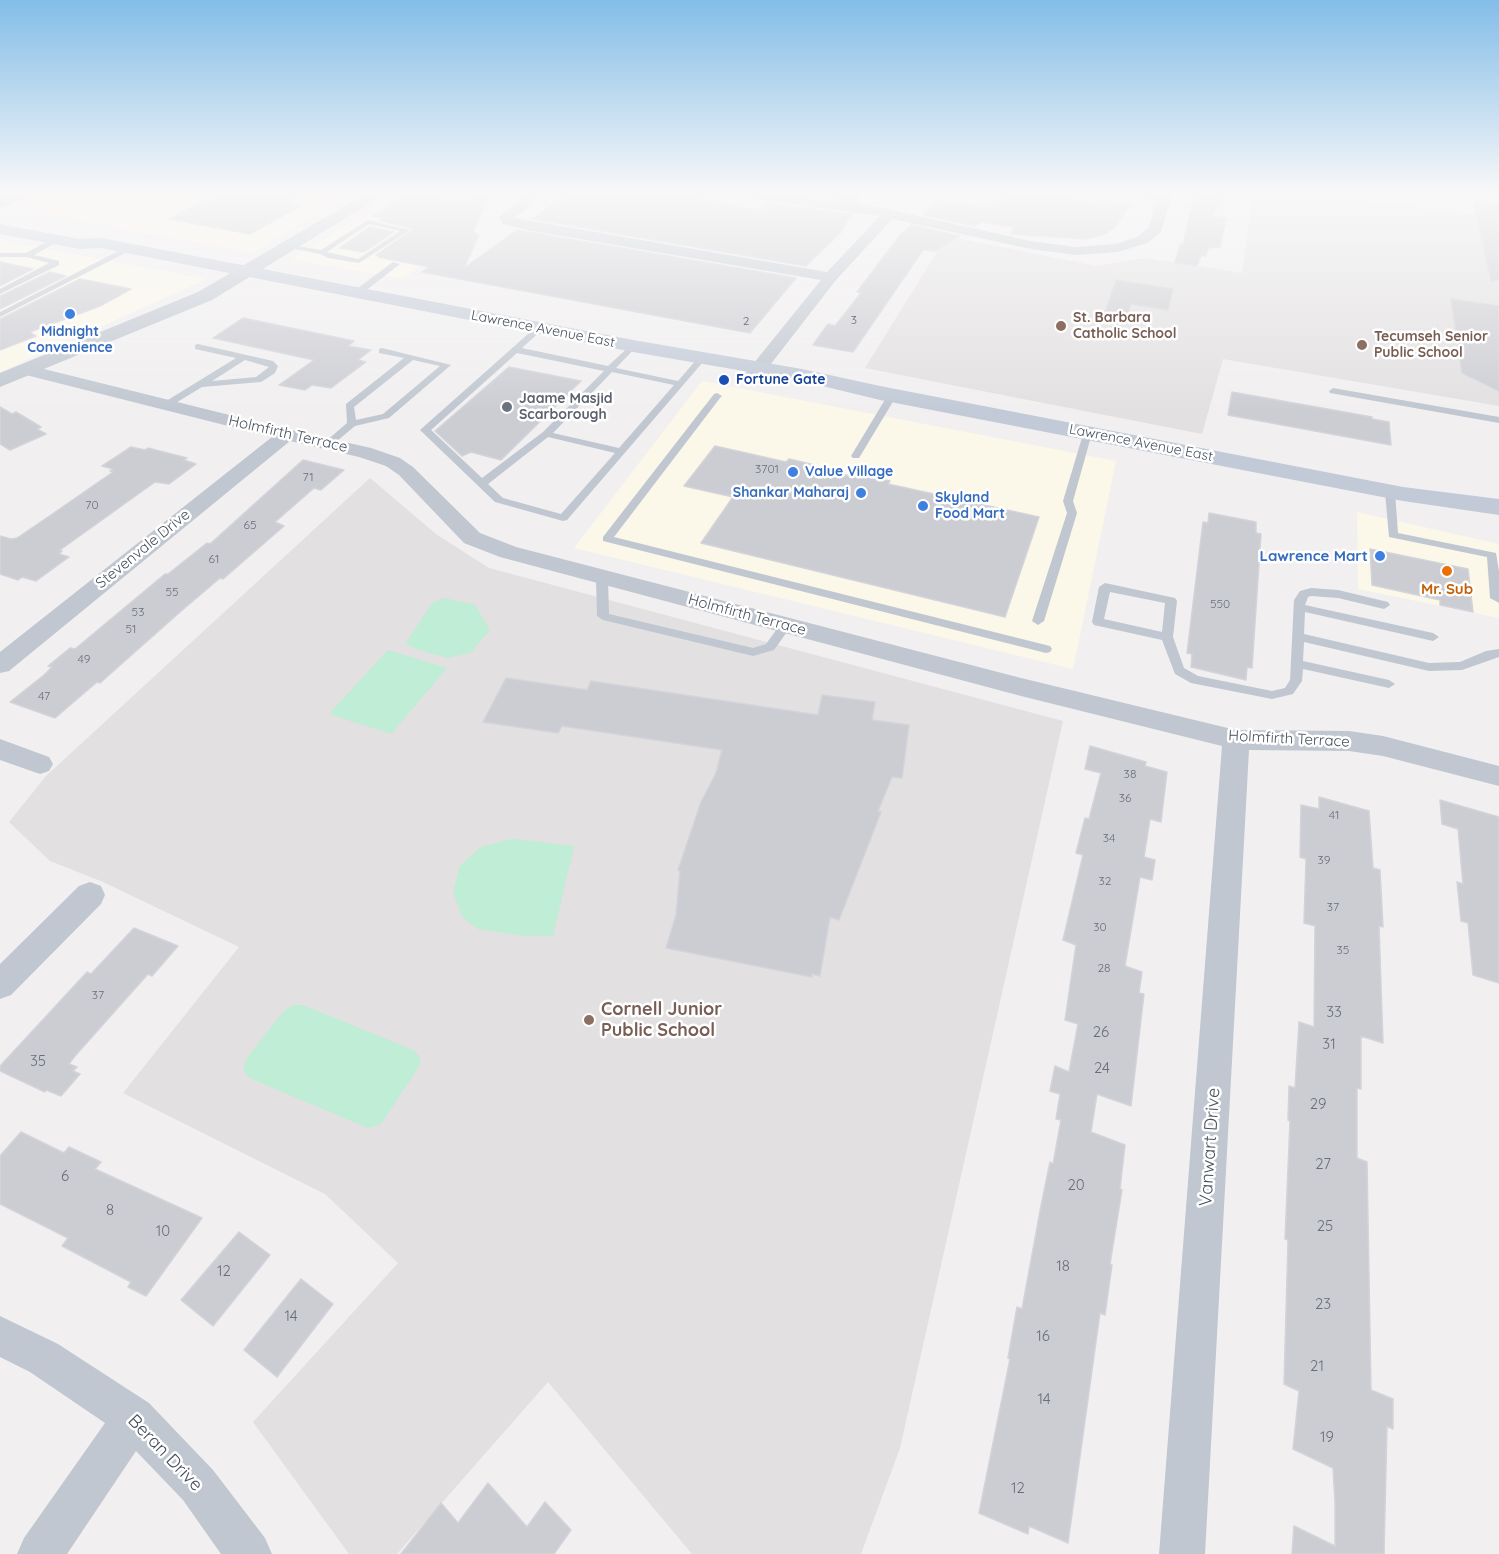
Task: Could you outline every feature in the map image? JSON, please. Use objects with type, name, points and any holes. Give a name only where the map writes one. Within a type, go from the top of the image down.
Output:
[{"type":"main road","name":"Lawrence Avenue East","points":[[222,267],[757,371]]},
{"type":"main road","name":"Lawrence Avenue East","points":[[633,346],[699,362],[886,394],[1396,493],[1499,519]]},
{"type":"main road","name":"Lawrence Avenue East","points":[[1396,493],[1499,507]]},
{"type":"street","points":[[0,381],[205,296],[258,267]]},
{"type":"street","points":[[769,267],[831,277]]},
{"type":"street","points":[[757,371],[841,267]]},
{"type":"street","name":"Holmfirth Terrace","points":[[28,370],[286,435],[364,452],[393,462],[406,471],[472,538],[489,546],[602,578],[1021,687],[1236,740],[1349,741],[1383,746],[1499,776]]},
{"type":"street","name":"Stevenvale Drive","points":[[0,665],[286,435]]},
{"type":"street","name":"Vanwart Drive","points":[[1182,1554],[1236,740]]},
{"type":"street","points":[[0,749],[40,764]]},
{"type":"street","points":[[0,985],[90,895]]},
{"type":"street","name":"Beran Drive","points":[[0,1336],[44,1359],[134,1418],[198,1485],[249,1554]]},
{"type":"street","points":[[40,1554],[134,1418]]},
{"type":"lane","points":[[0,292],[48,267]]},
{"type":"lane","points":[[0,315],[95,267]]},
{"type":"lane","points":[[357,292],[392,267]]},
{"type":"lane","points":[[540,328],[426,430],[499,500],[563,518],[699,362]]},
{"type":"lane","points":[[482,483],[546,434],[633,346]]},
{"type":"lane","points":[[198,347],[270,363],[274,366],[272,371],[258,380],[200,384]]},
{"type":"lane","points":[[517,350],[680,384]]},
{"type":"lane","points":[[328,444],[352,424],[386,416],[447,365],[382,351]]},
{"type":"lane","points":[[166,405],[244,357]]},
{"type":"lane","points":[[352,424],[349,406],[411,357]]},
{"type":"lane","points":[[1333,391],[1499,420]]},
{"type":"lane","points":[[856,456],[886,394]]},
{"type":"lane","points":[[717,396],[607,539],[1046,648]]},
{"type":"lane","points":[[1038,621],[1072,513],[1068,501],[1087,433]]},
{"type":"lane","points":[[546,434],[621,451]]},
{"type":"lane","points":[[1396,493],[1393,535],[1492,555],[1496,598],[1499,599]]},
{"type":"lane","points":[[602,578],[603,616],[753,652],[770,647],[786,625]]},
{"type":"lane","points":[[1167,637],[1098,622],[1105,587],[1171,601],[1167,637],[1179,671],[1194,680],[1249,693],[1272,695],[1289,691],[1296,681],[1299,607],[1304,594],[1311,592],[1338,594],[1384,605]]},
{"type":"lane","points":[[1299,607],[1432,637]]},
{"type":"lane","points":[[1298,637],[1429,667],[1462,666],[1490,654],[1499,653]]},
{"type":"lane","points":[[1297,664],[1389,684]]},
{"type":"shaded area","points":[[0,267],[141,267],[207,279],[0,372]]},
{"type":"shaded area","points":[[333,267],[421,267],[402,279]]},
{"type":"shaded area","points":[[928,267],[1200,267],[1242,273],[1243,267],[1499,267],[1499,406],[1223,359],[1202,434],[865,368]]},
{"type":"shaded area","points":[[702,381],[1116,461],[1073,669],[574,548]]},
{"type":"shaded area","name":"Cornell Junior Public School","points":[[370,478],[436,534],[489,568],[1063,721],[900,1448],[861,1554],[692,1554],[548,1382],[397,1554],[349,1554],[253,1422],[398,1263],[325,1194],[123,1093],[239,947],[103,882],[50,861],[9,822],[46,776]]},
{"type":"shaded area","points":[[1357,512],[1499,544],[1499,618],[1358,589]]},
{"type":"green space","points":[[444,598],[475,605],[490,630],[470,653],[448,658],[415,649],[406,643],[432,603]]},
{"type":"green space","points":[[388,650],[447,668],[391,734],[329,714]]},
{"type":"green space","points":[[512,839],[574,846],[553,936],[524,936],[478,929],[462,917],[453,892],[460,866],[481,847]]},
{"type":"green space","points":[[292,1005],[303,1005],[413,1050],[421,1059],[418,1068],[381,1124],[368,1128],[249,1078],[243,1070],[247,1058],[282,1013]]},
{"type":"building","points":[[0,267],[33,269],[0,286]]},
{"type":"building","points":[[427,267],[729,267],[796,278],[750,333],[422,272],[429,267]]},
{"type":"building","points":[[876,267],[912,267],[853,352],[813,345],[828,324],[835,326],[861,293],[857,292]]},
{"type":"building","points":[[1488,267],[1499,267],[1499,280],[1491,281]]},
{"type":"building","points":[[50,272],[66,276],[0,309],[0,296]]},
{"type":"building","points":[[80,279],[131,289],[100,306],[30,332],[36,336],[0,350],[0,319]]},
{"type":"building","points":[[1116,280],[1173,289],[1168,310],[1131,304],[1125,322],[1103,318]]},
{"type":"building","points":[[1451,299],[1499,306],[1499,391],[1462,373]]},
{"type":"building","points":[[243,318],[354,341],[348,346],[371,350],[358,360],[366,362],[331,388],[312,385],[305,390],[279,385],[314,360],[213,338]]},
{"type":"building","name":"Jaame Masjid Scarborough","points":[[509,367],[581,381],[501,460],[471,452],[462,456],[435,431]]},
{"type":"building","points":[[1232,392],[1389,422],[1391,445],[1228,415]]},
{"type":"building","points":[[0,407],[12,414],[16,412],[41,427],[37,429],[46,434],[10,450],[0,444]]},
{"type":"building","points":[[715,446],[786,462],[789,459],[815,465],[813,468],[859,478],[861,475],[890,481],[888,484],[1039,517],[1005,617],[701,543],[733,497],[684,486]]},
{"type":"building","points":[[131,447],[145,450],[148,448],[187,458],[184,460],[196,464],[169,484],[155,482],[60,550],[62,551],[59,554],[69,557],[36,581],[22,577],[18,580],[0,574],[0,536],[17,538],[48,517],[113,472],[110,471],[113,469],[102,466]]},
{"type":"building","points":[[303,460],[344,470],[321,490],[314,488],[275,522],[284,526],[223,579],[220,578],[180,612],[100,683],[97,682],[55,718],[10,702],[44,675],[52,667],[48,666],[70,648],[75,649],[165,574],[207,543],[210,544]]},
{"type":"building","points":[[1209,513],[1256,522],[1256,533],[1261,534],[1252,668],[1247,667],[1246,680],[1191,667],[1192,654],[1187,653],[1203,522],[1208,523]]},
{"type":"building","points":[[1370,549],[1468,569],[1473,612],[1440,605],[1440,600],[1372,585]]},
{"type":"building","name":"Cornell Junior Public School","points":[[506,678],[587,690],[591,681],[818,715],[822,695],[875,702],[872,720],[909,725],[902,778],[892,777],[878,811],[881,812],[839,920],[830,917],[820,976],[812,974],[812,977],[666,948],[676,915],[680,871],[678,870],[701,802],[716,773],[722,750],[562,726],[558,733],[483,722]]},
{"type":"building","points":[[1090,746],[1146,762],[1145,766],[1167,772],[1161,822],[1150,819],[1144,857],[1155,860],[1152,880],[1140,877],[1125,966],[1142,972],[1139,993],[1144,994],[1131,1106],[1097,1094],[1091,1132],[1125,1145],[1120,1189],[1122,1190],[1110,1264],[1112,1265],[1105,1315],[1100,1313],[1068,1543],[1029,1526],[1028,1534],[979,1513],[1010,1359],[1008,1358],[1017,1307],[1022,1309],[1050,1162],[1053,1164],[1061,1120],[1056,1119],[1060,1094],[1050,1091],[1055,1066],[1069,1072],[1078,1024],[1065,1020],[1076,945],[1063,940],[1083,855],[1076,853],[1085,818],[1089,819],[1101,773],[1085,769]]},
{"type":"building","points":[[1319,797],[1369,811],[1373,868],[1380,870],[1383,927],[1379,926],[1383,1043],[1361,1036],[1361,1089],[1357,1088],[1357,1158],[1367,1162],[1371,1390],[1393,1399],[1393,1429],[1387,1426],[1384,1554],[1292,1554],[1294,1526],[1335,1546],[1333,1468],[1293,1449],[1299,1391],[1284,1384],[1289,1086],[1295,1088],[1299,1022],[1314,1027],[1315,926],[1304,923],[1306,859],[1300,857],[1301,805],[1319,809]]},
{"type":"building","points":[[1440,800],[1499,817],[1499,983],[1473,975],[1468,923],[1461,921],[1457,882],[1463,884],[1458,829],[1442,824]]},
{"type":"building","points":[[134,928],[178,946],[152,976],[148,974],[75,1056],[69,1064],[77,1067],[73,1071],[80,1074],[61,1096],[46,1090],[45,1092],[0,1071],[0,1066],[87,972],[91,974]]},
{"type":"building","points":[[21,1132],[64,1153],[69,1147],[101,1162],[95,1169],[202,1218],[146,1296],[128,1287],[131,1282],[62,1246],[68,1238],[0,1204],[0,1156]]},
{"type":"building","points":[[239,1232],[270,1255],[213,1326],[181,1300]]},
{"type":"building","points":[[301,1279],[333,1304],[277,1377],[244,1350]]},
{"type":"building","points":[[488,1483],[527,1527],[545,1502],[571,1530],[554,1554],[401,1554],[441,1503],[458,1523]]},
{"type":"place","name":"Midnight Convenience","points":[[70,314]]},
{"type":"place","name":"St. Barbara Catholic School","points":[[1061,326]]},
{"type":"place","name":"Tecumseh Senior Public School","points":[[1362,345]]},
{"type":"place","name":"Fortune Gate","points":[[724,380]]},
{"type":"place","name":"Jaame Masjid Scarborough","points":[[507,407]]},
{"type":"place","name":"Value Village","points":[[793,472]]},
{"type":"place","name":"Shankar Maharaj","points":[[861,493]]},
{"type":"place","name":"Skyland Food Mart","points":[[923,506]]},
{"type":"place","name":"Lawrence Mart","points":[[1380,556]]},
{"type":"place","name":"Mr. Sub","points":[[1447,571]]},
{"type":"place","name":"Cornell Junior Public School","points":[[589,1020]]}]
